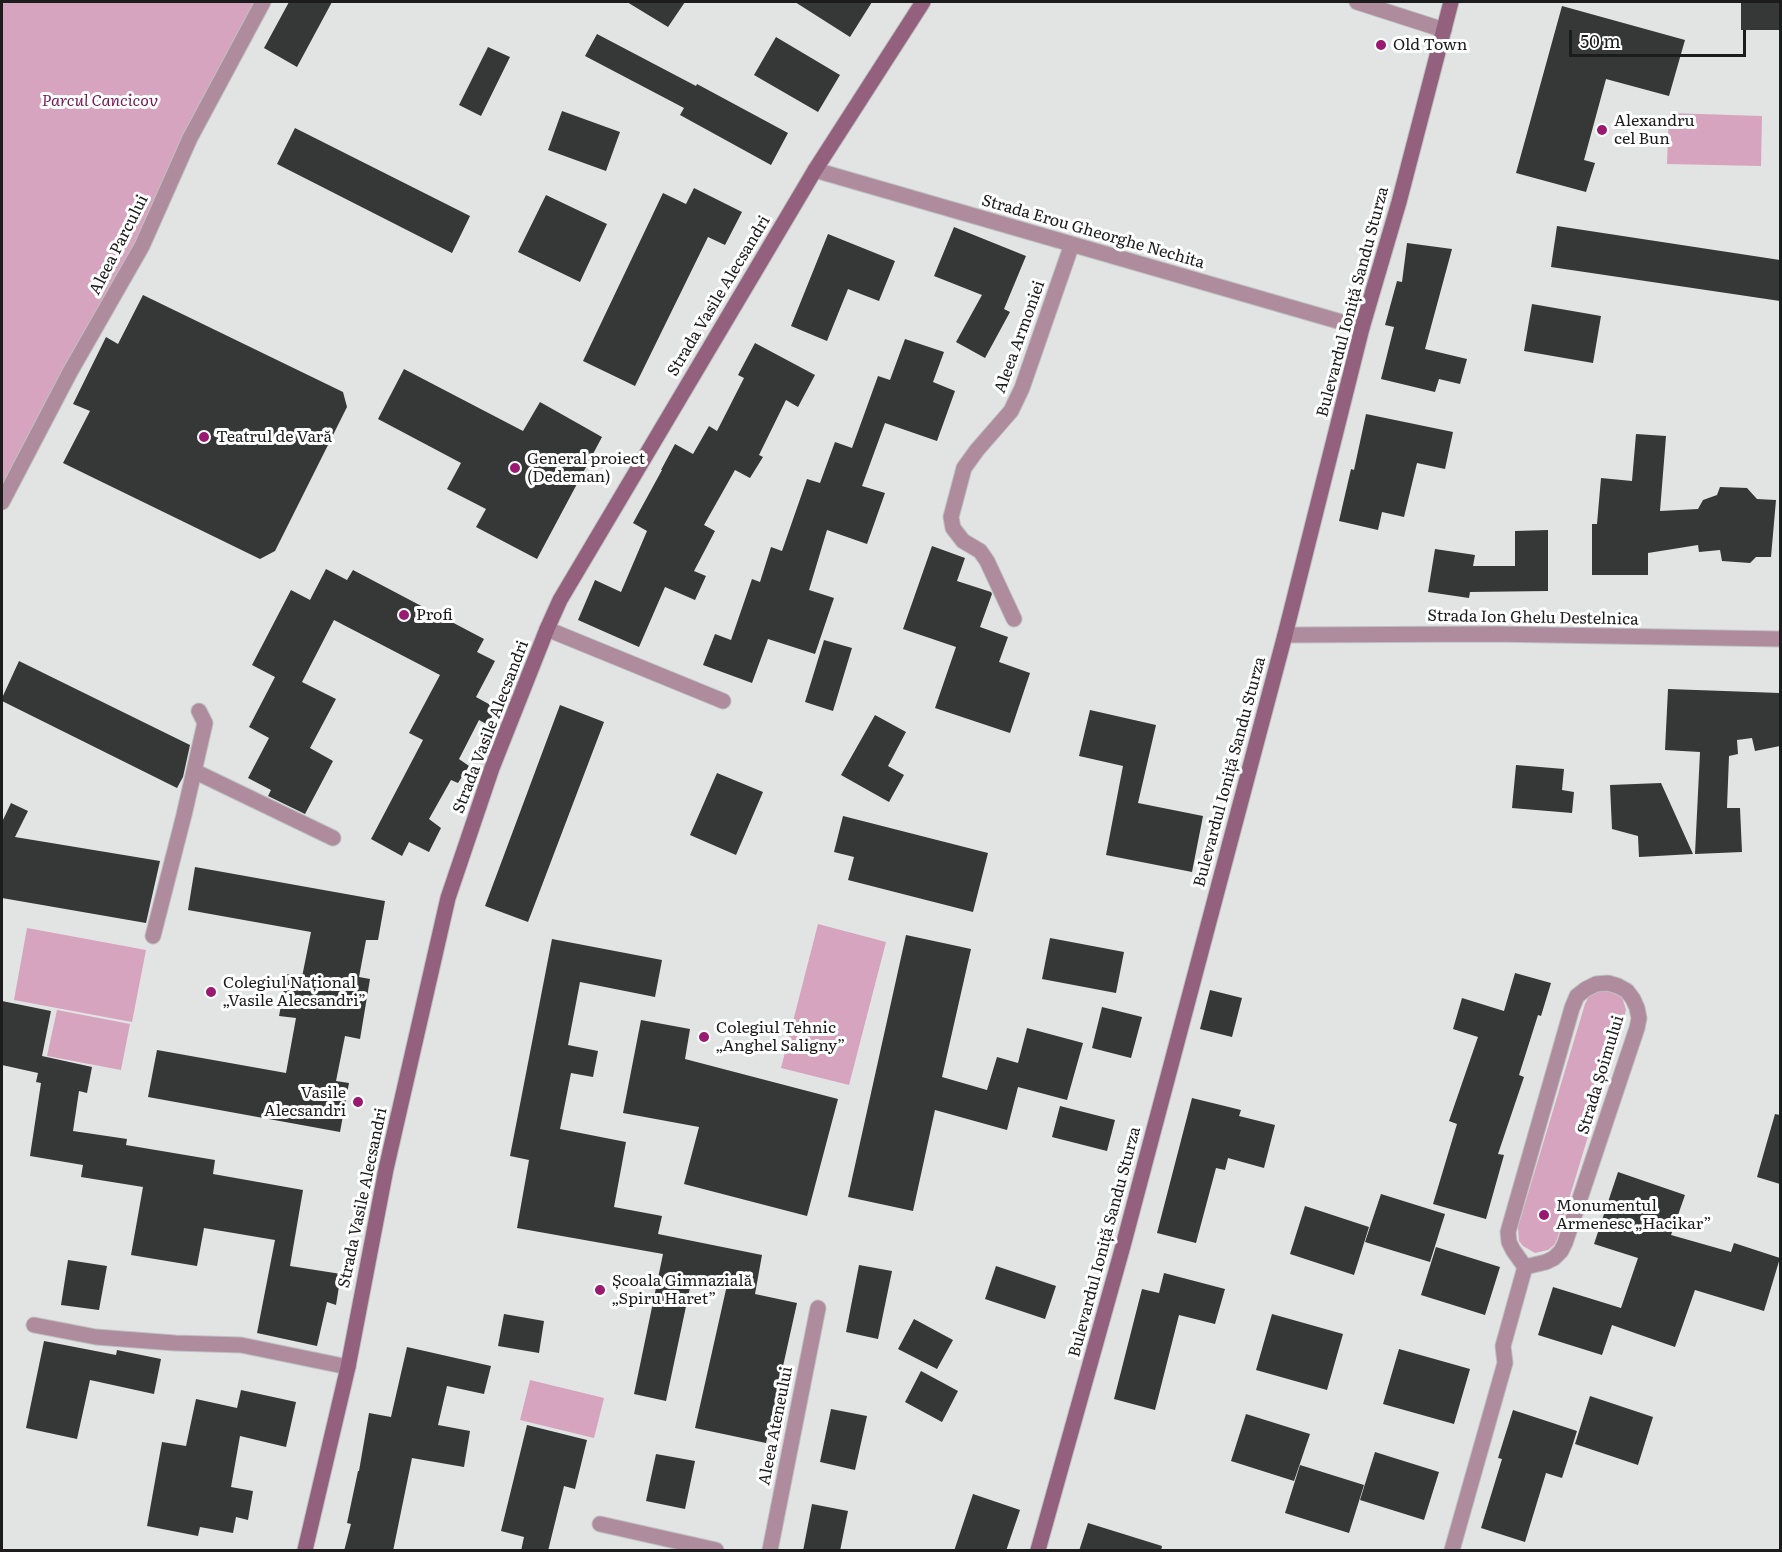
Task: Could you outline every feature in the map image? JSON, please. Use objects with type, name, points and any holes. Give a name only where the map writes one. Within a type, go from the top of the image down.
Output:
[{"type":"street","name":"Aleea Parcului","points":[[2,502],[70,372],[142,246],[190,138],[263,2]]},
{"type":"street","name":"Strada Vasile Alecsandri","points":[[305,1551],[348,1366],[386,1169],[448,898],[492,768],[547,629],[560,600],[815,170],[923,2]]},
{"type":"street","points":[[1356,2],[1444,30]]},
{"type":"street","name":"Bulevardul Ioniță Sandu Sturza","points":[[1038,1551],[1120,1258],[1285,635],[1362,328],[1399,202],[1451,2]]},
{"type":"street","name":"Strada Erou Gheorghe Nechita","points":[[815,170],[1362,328]]},
{"type":"street","name":"Aleea Armoniei","points":[[1014,619],[987,561],[980,551],[963,541],[953,528],[951,517],[964,468],[1011,411],[1022,388],[1072,244]]},
{"type":"street","points":[[547,629],[723,701]]},
{"type":"street","name":"Strada Ion Ghelu Destelnica","points":[[1285,635],[1494,634],[1780,639]]},
{"type":"street","points":[[153,936],[205,723],[199,711]]},
{"type":"street","points":[[194,771],[333,838]]},
{"type":"street","name":"Strada Șoimului","points":[[1608,983],[1618,986],[1627,991],[1633,999],[1639,1018],[1637,1028],[1565,1243],[1554,1258],[1525,1267],[1509,1242],[1508,1233],[1572,1008],[1577,996],[1586,988],[1608,983]]},
{"type":"street","points":[[1452,1551],[1505,1363],[1503,1346],[1525,1267]]},
{"type":"street","name":"Aleea Ateneului","points":[[770,1551],[818,1308]]},
{"type":"street","points":[[34,1325],[96,1337],[242,1345],[348,1366]]},
{"type":"street","points":[[600,1524],[716,1551]]},
{"type":"green space","name":"Parcul Cancicov","points":[[2,2],[264,2],[2,502]]},
{"type":"green space","points":[[1669,113],[1762,116],[1761,166],[1667,164]]},
{"type":"green space","points":[[818,924],[886,942],[849,1085],[781,1068]]},
{"type":"green space","points":[[27,928],[146,950],[132,1022],[14,1000]]},
{"type":"green space","points":[[1605,989],[1622,997],[1626,1010],[1557,1239],[1548,1250],[1535,1253],[1519,1241],[1518,1227],[1585,1004],[1593,993]]},
{"type":"green space","points":[[57,1010],[130,1024],[121,1070],[47,1056]]},
{"type":"green space","points":[[530,1380],[604,1398],[594,1438],[520,1420]]},
{"type":"building","points":[[289,2],[332,2],[297,67],[264,48]]},
{"type":"building","points":[[627,2],[685,2],[668,27]]},
{"type":"building","points":[[795,2],[872,2],[850,37]]},
{"type":"building","points":[[1741,2],[1780,2],[1780,30],[1741,30]]},
{"type":"building","points":[[1562,6],[1685,40],[1669,96],[1606,79],[1584,160],[1595,163],[1586,192],[1516,173]]},
{"type":"building","points":[[597,34],[788,133],[771,165],[680,115],[684,108],[585,56]]},
{"type":"building","points":[[776,37],[840,75],[818,112],[754,75]]},
{"type":"building","points":[[488,47],[510,57],[481,116],[459,105]]},
{"type":"building","points":[[562,111],[620,132],[606,171],[548,150]]},
{"type":"building","points":[[295,128],[470,216],[452,253],[277,164]]},
{"type":"building","points":[[694,188],[742,212],[725,245],[708,237],[635,386],[583,361],[663,193],[686,204]]},
{"type":"building","points":[[546,195],[607,224],[580,282],[518,252]]},
{"type":"building","points":[[1557,226],[1780,260],[1780,301],[1551,267]]},
{"type":"building","points":[[954,227],[1026,256],[1004,309],[1010,312],[985,358],[956,342],[982,295],[934,276]]},
{"type":"building","points":[[828,234],[895,261],[879,301],[848,289],[827,341],[791,326]]},
{"type":"building","points":[[1407,243],[1452,249],[1425,349],[1467,359],[1460,384],[1439,379],[1435,392],[1381,379],[1394,327],[1385,325],[1397,281],[1402,282]]},
{"type":"building","name":"Teatrul de Vară","points":[[143,295],[343,392],[347,407],[275,551],[260,559],[63,463],[90,411],[73,404],[106,337],[118,344]]},
{"type":"building","points":[[1532,304],[1601,316],[1593,363],[1524,351]]},
{"type":"building","points":[[905,339],[944,352],[933,382],[955,391],[937,441],[885,423],[862,486],[885,493],[867,544],[827,530],[809,590],[834,598],[815,654],[768,639],[752,683],[703,665],[715,634],[731,640],[752,579],[760,582],[771,547],[782,551],[807,479],[820,483],[835,442],[852,448],[878,376],[890,380]]},
{"type":"building","points":[[755,343],[815,375],[798,407],[786,400],[759,455],[763,457],[750,478],[735,470],[704,525],[715,531],[694,571],[706,576],[695,600],[665,587],[639,647],[578,620],[595,580],[621,592],[647,531],[633,523],[661,470],[675,444],[693,454],[709,426],[717,431],[744,378],[738,375]]},
{"type":"building","name":"General proiect (Dedeman)","points":[[404,369],[523,431],[540,402],[602,437],[537,559],[476,527],[486,509],[447,489],[461,463],[378,419]]},
{"type":"building","points":[[1366,414],[1453,432],[1445,469],[1417,463],[1404,517],[1382,512],[1378,530],[1339,521],[1351,469],[1354,470]]},
{"type":"building","points":[[1636,434],[1666,436],[1660,511],[1698,509],[1703,500],[1717,495],[1720,487],[1747,488],[1757,499],[1776,500],[1771,557],[1756,557],[1750,563],[1722,561],[1720,550],[1699,552],[1698,545],[1648,553],[1648,575],[1592,575],[1592,524],[1597,524],[1601,478],[1632,481]]},
{"type":"building","points":[[1548,530],[1548,591],[1470,592],[1469,598],[1428,592],[1435,549],[1475,555],[1473,566],[1515,566],[1515,531]]},
{"type":"building","points":[[932,546],[965,558],[957,581],[992,594],[980,627],[1008,637],[999,662],[1030,673],[1010,733],[935,708],[956,647],[903,629]]},
{"type":"building","points":[[326,569],[347,580],[353,570],[484,639],[477,652],[495,661],[476,697],[496,708],[488,725],[479,720],[459,759],[469,766],[458,783],[451,780],[429,819],[441,828],[429,852],[409,842],[402,856],[371,839],[423,740],[409,733],[440,675],[334,620],[302,682],[336,699],[310,748],[333,761],[305,814],[268,796],[271,790],[248,778],[269,738],[249,727],[275,677],[252,665],[291,590],[310,600]]},
{"type":"building","points":[[824,640],[852,648],[833,711],[805,702]]},
{"type":"building","points":[[19,661],[190,745],[183,777],[177,788],[2,701]]},
{"type":"building","points":[[1668,689],[1780,693],[1780,746],[1755,751],[1752,738],[1737,740],[1738,754],[1729,756],[1727,808],[1740,808],[1742,852],[1695,854],[1700,752],[1665,750]]},
{"type":"building","points":[[560,705],[604,722],[528,922],[485,906]]},
{"type":"building","points":[[1090,710],[1156,725],[1138,803],[1203,816],[1192,872],[1106,855],[1123,766],[1079,756]]},
{"type":"building","points":[[875,715],[906,732],[888,766],[904,775],[889,802],[841,775]]},
{"type":"building","points":[[1516,765],[1564,769],[1562,790],[1574,792],[1572,813],[1512,808]]},
{"type":"building","points":[[717,773],[763,792],[736,855],[690,835]]},
{"type":"building","points":[[1661,783],[1693,854],[1639,857],[1638,836],[1612,829],[1610,785]]},
{"type":"building","points":[[11,803],[28,811],[15,837],[160,861],[146,923],[2,898],[2,822]]},
{"type":"building","points":[[843,816],[988,853],[973,912],[848,880],[854,857],[834,852]]},
{"type":"building","points":[[195,867],[385,901],[378,940],[366,940],[359,977],[370,979],[360,1039],[345,1036],[336,1081],[349,1083],[340,1132],[148,1097],[157,1050],[286,1073],[296,1018],[279,1016],[287,974],[302,977],[311,932],[188,910]]},
{"type":"building","points":[[906,935],[971,949],[942,1077],[987,1090],[997,1057],[1018,1063],[1027,1028],[1083,1043],[1067,1100],[1018,1087],[1007,1130],[935,1110],[913,1211],[848,1197]]},
{"type":"building","points":[[1050,938],[1124,952],[1116,993],[1042,979]]},
{"type":"building","points":[[552,939],[662,960],[655,997],[580,982],[568,1045],[598,1051],[593,1077],[571,1073],[560,1129],[626,1142],[614,1207],[662,1216],[658,1234],[762,1255],[755,1294],[797,1303],[766,1443],[695,1428],[727,1285],[692,1278],[666,1401],[634,1394],[663,1254],[517,1228],[529,1160],[510,1156]]},
{"type":"building","points":[[1515,973],[1551,983],[1519,1075],[1524,1077],[1498,1154],[1504,1155],[1486,1219],[1433,1204],[1457,1124],[1449,1121],[1478,1037],[1453,1029],[1462,998],[1504,1011]]},
{"type":"building","points":[[1210,990],[1242,998],[1232,1037],[1200,1029]]},
{"type":"building","points":[[2,1001],[51,1011],[42,1056],[92,1067],[87,1093],[79,1091],[73,1131],[127,1139],[126,1145],[215,1160],[213,1174],[303,1190],[290,1266],[341,1274],[336,1305],[327,1302],[317,1346],[257,1333],[275,1240],[204,1228],[197,1266],[131,1255],[143,1187],[81,1177],[83,1165],[30,1156],[41,1083],[36,1082],[38,1073],[2,1065]]},
{"type":"building","points":[[1102,1007],[1142,1017],[1131,1058],[1092,1048]]},
{"type":"building","points":[[641,1020],[690,1029],[685,1059],[838,1099],[807,1216],[684,1184],[699,1127],[623,1113]]},
{"type":"building","points":[[1192,1098],[1241,1110],[1239,1116],[1275,1125],[1264,1168],[1228,1158],[1225,1170],[1216,1168],[1196,1243],[1157,1233]]},
{"type":"building","points":[[1060,1106],[1115,1120],[1107,1151],[1052,1137]]},
{"type":"building","points":[[1775,1114],[1780,1115],[1780,1184],[1757,1177]]},
{"type":"building","points":[[1618,1172],[1685,1195],[1671,1235],[1731,1252],[1734,1243],[1780,1258],[1764,1311],[1695,1290],[1675,1347],[1612,1325],[1602,1355],[1538,1335],[1553,1287],[1621,1308],[1638,1258],[1594,1244]]},
{"type":"building","points":[[1381,1194],[1445,1214],[1430,1262],[1365,1242]]},
{"type":"building","points":[[1305,1206],[1369,1227],[1354,1275],[1290,1254]]},
{"type":"building","points":[[1436,1247],[1500,1267],[1485,1315],[1421,1295]]},
{"type":"building","points":[[68,1260],[107,1266],[99,1310],[61,1305]]},
{"type":"building","points":[[859,1265],[892,1271],[878,1339],[846,1332]]},
{"type":"building","points":[[996,1266],[1056,1286],[1045,1319],[985,1299]]},
{"type":"building","points":[[1164,1273],[1225,1289],[1215,1324],[1179,1315],[1155,1410],[1114,1399],[1142,1289],[1159,1293]]},
{"type":"building","points":[[504,1314],[544,1321],[539,1353],[498,1346]]},
{"type":"building","points":[[1272,1314],[1343,1334],[1327,1390],[1256,1370]]},
{"type":"building","points":[[914,1319],[953,1340],[937,1369],[898,1349]]},
{"type":"building","points":[[44,1341],[116,1355],[117,1350],[161,1359],[154,1394],[90,1380],[77,1439],[26,1428]]},
{"type":"building","points":[[407,1347],[491,1366],[484,1394],[447,1386],[438,1425],[470,1431],[464,1467],[412,1458],[393,1551],[344,1551],[351,1524],[347,1523],[369,1413],[391,1417]]},
{"type":"building","points":[[1399,1349],[1470,1369],[1454,1424],[1383,1404]]},
{"type":"building","points":[[921,1371],[958,1391],[942,1422],[905,1402]]},
{"type":"building","points":[[241,1390],[296,1402],[286,1447],[240,1436],[231,1487],[253,1491],[248,1520],[236,1517],[233,1533],[200,1527],[198,1536],[147,1526],[162,1442],[186,1446],[196,1399],[237,1408]]},
{"type":"building","points":[[1590,1396],[1653,1417],[1638,1465],[1575,1444]]},
{"type":"building","points":[[831,1409],[867,1416],[855,1470],[820,1462]]},
{"type":"building","points":[[1513,1410],[1577,1431],[1562,1478],[1546,1473],[1525,1542],[1481,1528],[1502,1459],[1498,1458]]},
{"type":"building","points":[[1246,1414],[1310,1434],[1294,1481],[1231,1461]]},
{"type":"building","points":[[527,1425],[587,1440],[575,1489],[564,1486],[548,1551],[521,1551],[524,1537],[501,1531]]},
{"type":"building","points":[[1375,1452],[1439,1472],[1424,1520],[1360,1500]]},
{"type":"building","points":[[656,1454],[695,1461],[685,1509],[646,1501]]},
{"type":"building","points":[[1300,1465],[1364,1485],[1349,1533],[1285,1513]]},
{"type":"building","points":[[973,1494],[1020,1510],[1006,1551],[954,1551]]},
{"type":"building","points":[[812,1504],[848,1511],[840,1551],[803,1551]]},
{"type":"building","points":[[1088,1523],[1162,1546],[1161,1551],[1079,1551]]},
{"type":"place","name":"Old Town","points":[[1381,45]]},
{"type":"place","name":"Alexandru cel Bun","points":[[1602,130]]},
{"type":"place","name":"Teatrul de Vară","points":[[204,437]]},
{"type":"place","name":"General proiect (Dedeman)","points":[[515,468]]},
{"type":"place","name":"Profi","points":[[404,615]]},
{"type":"place","name":"Colegiul Național „Vasile Alecsandri”","points":[[211,992]]},
{"type":"place","name":"Colegiul Tehnic „Anghel Saligny”","points":[[704,1037]]},
{"type":"place","name":"Vasile Alecsandri","points":[[358,1102]]},
{"type":"place","name":"Monumentul Armenesc „Hacikar”","points":[[1544,1215]]},
{"type":"place","name":"Școala Gimnazială „Spiru Haret”","points":[[600,1290]]}]
